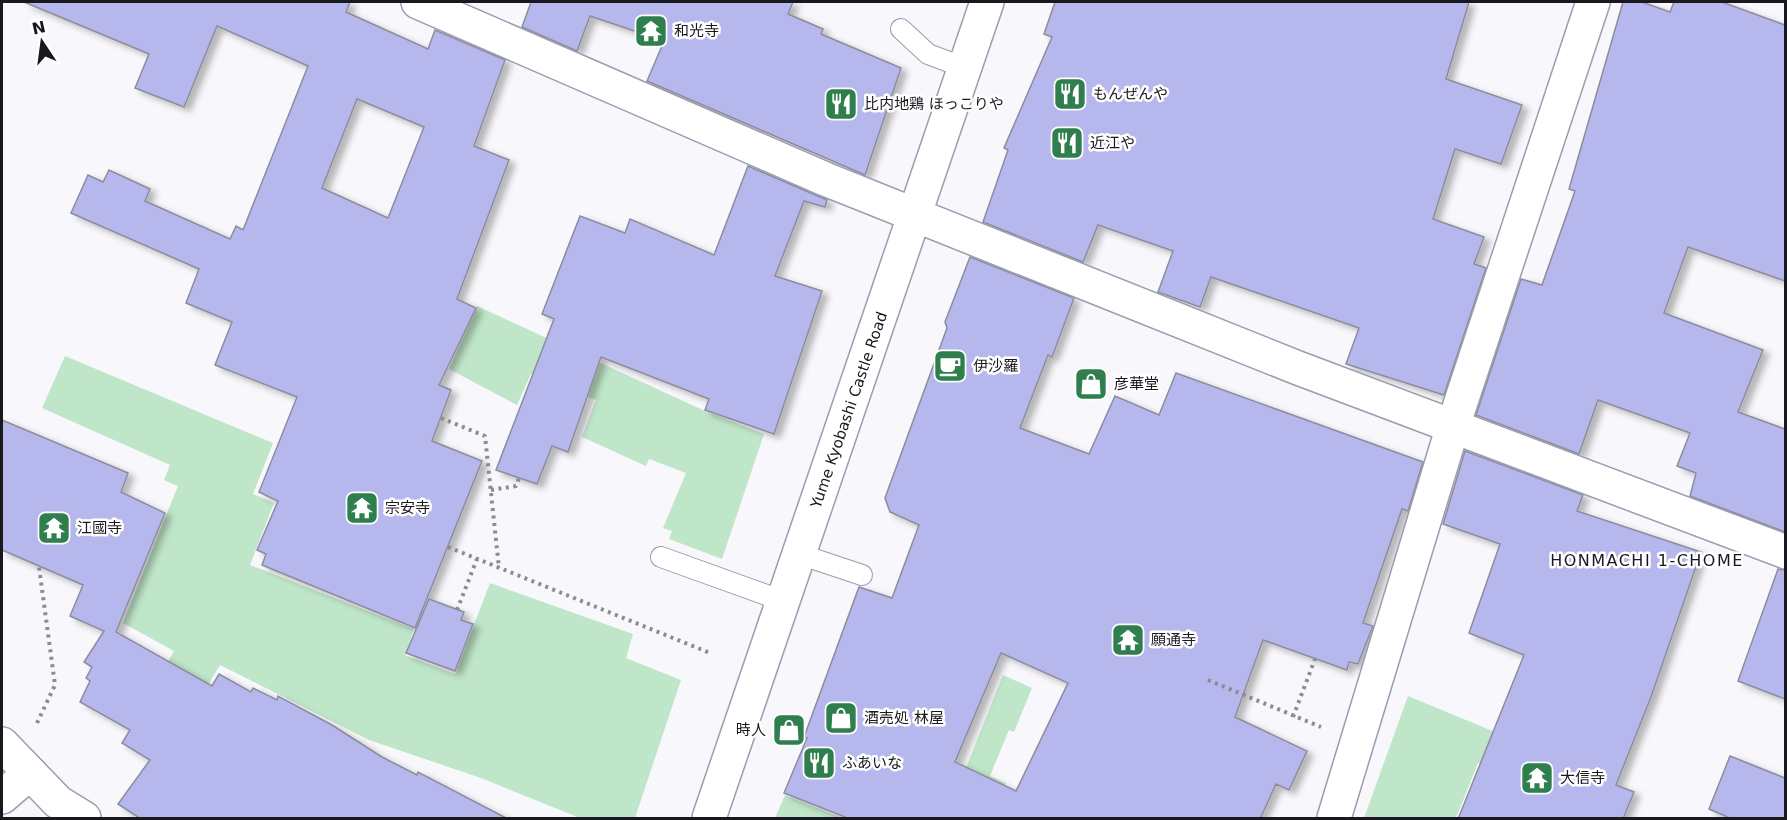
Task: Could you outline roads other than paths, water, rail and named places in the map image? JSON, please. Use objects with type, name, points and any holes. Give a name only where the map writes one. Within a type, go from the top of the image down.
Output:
[{"type":"street","points":[[418,2],[584,81],[664,115],[917,213],[1130,306],[1295,374],[1453,426],[1733,541],[1785,552]]},
{"type":"street","name":"Yume Kyobashi Castle Road","points":[[710,819],[987,2]]},
{"type":"street","points":[[1334,819],[1359,740],[1391,653],[1453,426],[1593,2]]},
{"type":"street","points":[[2,797],[16,758],[58,802],[84,819]]},
{"type":"lane","points":[[901,29],[927,54],[965,68]]},
{"type":"lane","points":[[799,554],[862,575]]},
{"type":"lane","points":[[661,557],[783,601]]},
{"type":"place","name":"和光寺","points":[[651,31]]},
{"type":"place","name":"もんぜんや","points":[[1070,94]]},
{"type":"place","name":"比内地鶏 ほっこりや","points":[[841,104]]},
{"type":"place","name":"近江や","points":[[1067,143]]},
{"type":"place","name":"伊沙羅","points":[[950,366]]},
{"type":"place","name":"彦華堂","points":[[1091,384]]},
{"type":"place","name":"宗安寺","points":[[362,508]]},
{"type":"place","name":"江國寺","points":[[54,528]]},
{"type":"place","name":"願通寺","points":[[1128,640]]},
{"type":"place","name":"酒売処 林屋","points":[[841,718]]},
{"type":"place","name":"時人","points":[[789,730]]},
{"type":"place","name":"ふあいな","points":[[819,763]]},
{"type":"place","name":"大信寺","points":[[1537,778]]},
{"type":"district","name":"HONMACHI 1-CHOME","points":[[1647,560]]}]
